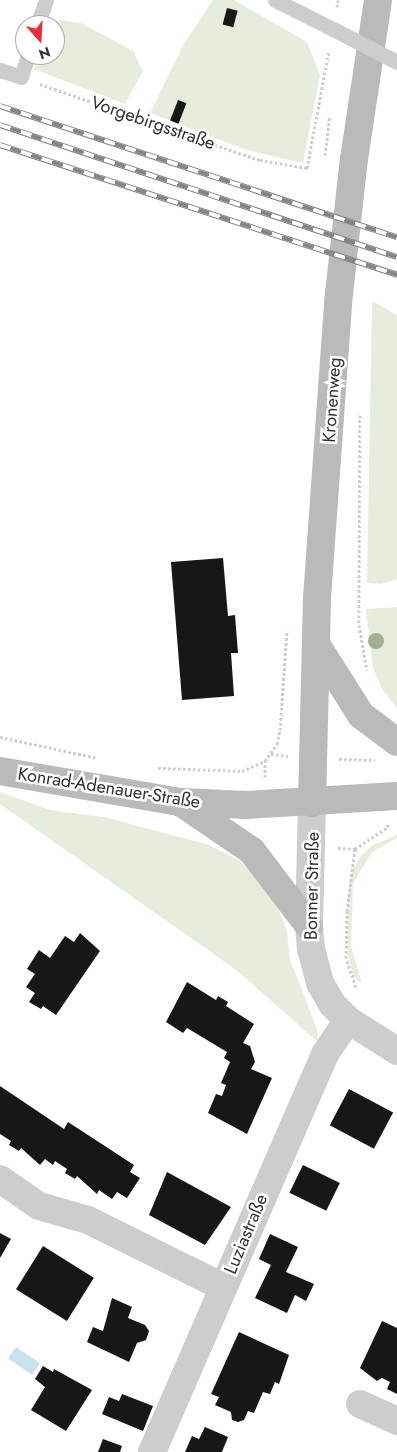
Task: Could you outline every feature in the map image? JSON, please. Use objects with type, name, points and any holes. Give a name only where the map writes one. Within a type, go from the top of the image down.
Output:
[{"type":"street","name":"Kronenweg","points":[[312,803],[316,644],[339,294],[354,159],[378,0]]},
{"type":"street","points":[[316,644],[361,715],[397,742]]},
{"type":"street","name":"Konrad-Adenauer-Straße","points":[[0,771],[180,802],[312,803],[390,797]]},
{"type":"street","points":[[180,802],[252,851],[309,926]]},
{"type":"street","name":"Bonner Straße","points":[[312,803],[309,926],[320,983],[332,1004],[348,1020],[397,1051]]},
{"type":"street","name":"Luziastraße","points":[[152,1452],[325,1054],[348,1020]]},
{"type":"street","points":[[0,1179],[39,1206],[88,1220],[223,1287]]},
{"type":"street","points":[[360,1404],[397,1421]]},
{"type":"lane","points":[[41,15],[46,0]]},
{"type":"lane","points":[[275,0],[397,62]]},
{"type":"lane","points":[[0,70],[21,77],[25,65]]},
{"type":"path","points":[[333,29],[338,0]]},
{"type":"path","name":"Vorgebirgsstraße","points":[[21,77],[260,160],[307,168],[333,29]]},
{"type":"path","points":[[360,409],[359,625],[370,678]]},
{"type":"path","points":[[154,768],[242,770],[265,761],[277,744],[280,730],[287,624]]},
{"type":"path","points":[[0,737],[106,759]]},
{"type":"path","points":[[265,761],[265,804]]},
{"type":"path","points":[[357,990],[346,958],[347,911],[355,849],[388,827],[390,797]]},
{"type":"green space","points":[[213,0],[234,0],[307,42],[320,75],[303,163],[247,150],[150,113],[184,44]]},
{"type":"green space","points":[[65,21],[81,23],[133,51],[143,71],[125,104],[34,69],[35,65],[65,65]]},
{"type":"green space","points":[[372,301],[397,315],[397,579],[381,584],[367,583]]},
{"type":"green space","points":[[397,607],[397,708],[382,689],[373,668],[366,609]]},
{"type":"green space","points":[[0,792],[50,810],[104,817],[206,844],[237,859],[259,877],[278,909],[287,931],[290,960],[317,1029],[318,1042],[235,969],[0,804]]},
{"type":"green space","points":[[397,835],[397,838],[372,852],[353,883],[351,946],[362,984],[353,976],[348,955],[348,895],[352,871],[360,857],[373,845]]},
{"type":"water","points":[[16,1347],[40,1363],[32,1375],[8,1359]]},
{"type":"building","points":[[227,8],[238,11],[233,27],[223,24]]},
{"type":"building","points":[[178,100],[186,103],[179,124],[170,121]]},
{"type":"building","points":[[223,558],[228,616],[235,615],[238,653],[231,653],[234,696],[182,700],[171,562]]},
{"type":"building","points":[[80,933],[100,951],[56,1015],[43,1006],[41,1009],[29,1002],[35,993],[26,987],[35,974],[27,969],[39,950],[50,958],[65,936],[74,942]]},
{"type":"building","points":[[187,982],[216,1000],[218,996],[228,1002],[226,1006],[254,1024],[243,1043],[250,1046],[255,1062],[251,1069],[272,1078],[247,1134],[208,1113],[216,1094],[222,1096],[226,1085],[221,1083],[230,1062],[224,1058],[227,1052],[187,1028],[183,1033],[166,1022]]},
{"type":"building","points":[[0,1086],[64,1129],[68,1122],[134,1165],[130,1172],[140,1178],[127,1198],[117,1192],[112,1199],[99,1190],[97,1194],[77,1176],[75,1179],[65,1173],[67,1169],[55,1161],[53,1165],[45,1159],[40,1165],[21,1148],[19,1151],[9,1145],[11,1141],[0,1134]]},
{"type":"building","points":[[349,1089],[393,1112],[374,1149],[330,1125]]},
{"type":"building","points":[[303,1165],[340,1183],[326,1211],[289,1193]]},
{"type":"building","points":[[167,1172],[231,1207],[205,1245],[149,1215]]},
{"type":"building","points":[[0,1233],[11,1239],[0,1258]]},
{"type":"building","points":[[270,1234],[298,1247],[286,1272],[314,1284],[306,1301],[295,1295],[287,1313],[255,1298],[271,1265],[259,1259]]},
{"type":"building","points":[[43,1246],[94,1278],[67,1321],[16,1289]]},
{"type":"building","points":[[112,1298],[132,1307],[128,1318],[145,1325],[149,1331],[146,1340],[137,1343],[129,1362],[87,1342],[93,1327],[103,1331]]},
{"type":"building","points":[[382,1321],[397,1328],[397,1394],[387,1389],[390,1382],[382,1378],[377,1381],[360,1368]]},
{"type":"building","points":[[239,1332],[289,1355],[279,1384],[275,1382],[270,1394],[263,1392],[254,1413],[248,1411],[244,1420],[238,1422],[232,1420],[231,1412],[215,1405],[219,1397],[211,1394]]},
{"type":"building","points":[[43,1366],[53,1372],[54,1369],[92,1390],[66,1431],[31,1410],[45,1387],[35,1379]]},
{"type":"building","points":[[122,1394],[153,1406],[143,1431],[102,1414],[109,1397],[119,1401]]},
{"type":"building","points":[[205,1427],[228,1437],[222,1452],[185,1452],[192,1436],[199,1439]]},
{"type":"building","points":[[103,1439],[122,1446],[120,1452],[98,1452]]},
{"type":"railway","points":[[0,106],[397,237]]},
{"type":"railway","points":[[0,125],[397,257]]},
{"type":"railway","points":[[0,145],[397,275]]}]
